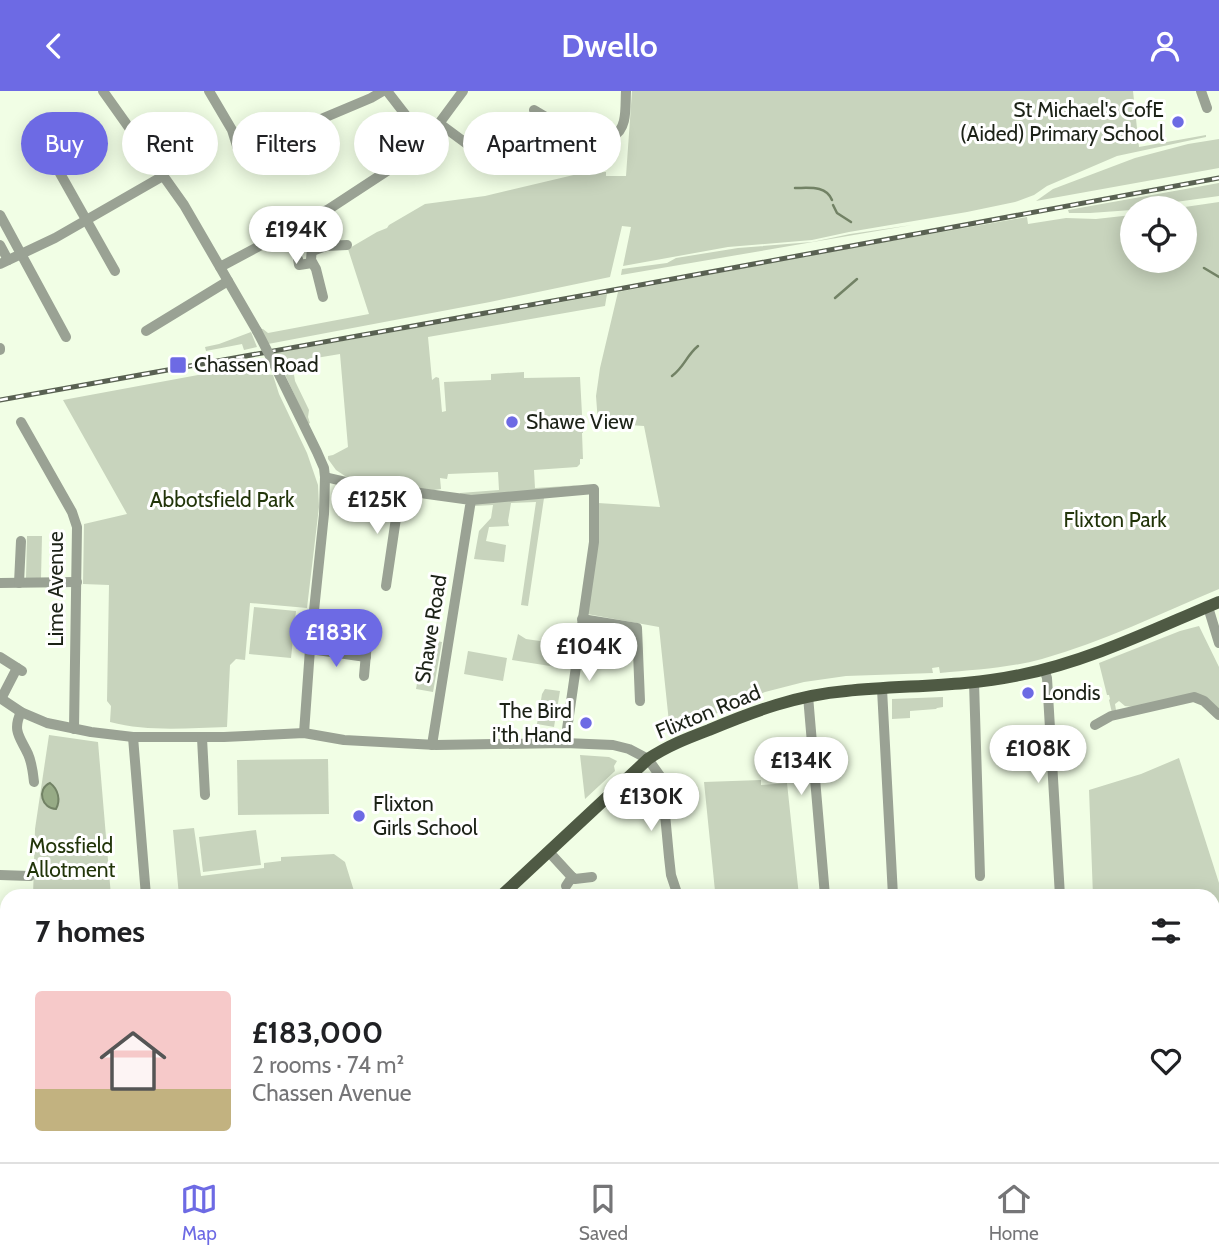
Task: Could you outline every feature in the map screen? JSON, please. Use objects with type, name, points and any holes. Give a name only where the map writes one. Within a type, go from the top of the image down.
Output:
[{"type":"main road","name":"Flixton Road","points":[[648,759],[673,744],[792,699],[846,691],[974,682],[1044,669],[1086,657],[1213,605]]},
{"type":"main road","points":[[508,889],[648,759]]},
{"type":"street","points":[[103,91],[187,211],[220,267],[257,331],[324,468],[324,515],[304,733]]},
{"type":"street","points":[[209,91],[232,130],[236,146],[245,151],[385,91],[402,112]]},
{"type":"street","points":[[448,112],[463,91]]},
{"type":"street","points":[[534,110],[571,132],[613,136],[623,127],[626,91]]},
{"type":"street","points":[[1201,91],[1207,108]]},
{"type":"street","points":[[61,175],[115,271]]},
{"type":"street","points":[[220,267],[330,209],[381,175]]},
{"type":"street","points":[[0,245],[4,262],[55,238],[163,176]]},
{"type":"street","points":[[272,212],[282,234]]},
{"type":"street","points":[[0,215],[66,337]]},
{"type":"street","points":[[300,225],[310,244],[324,297]]},
{"type":"street","points":[[298,260],[299,265],[326,246],[347,245]]},
{"type":"street","points":[[146,331],[228,281]]},
{"type":"street","name":"Lime Avenue","points":[[21,422],[75,519],[77,582],[74,729]]},
{"type":"street","points":[[325,477],[355,484],[471,500],[594,489],[594,542],[565,743]]},
{"type":"street","points":[[386,586],[400,491]]},
{"type":"street","name":"Shawe Road","points":[[432,745],[471,500]]},
{"type":"street","points":[[19,583],[21,541]]},
{"type":"street","points":[[0,583],[77,582]]},
{"type":"street","points":[[1213,605],[1219,643]]},
{"type":"street","points":[[582,619],[637,628],[640,701]]},
{"type":"street","points":[[364,676],[367,643]]},
{"type":"street","points":[[310,649],[366,657]]},
{"type":"street","points":[[0,657],[19,670],[1,699]]},
{"type":"street","points":[[1044,669],[1048,682],[1060,889]]},
{"type":"street","points":[[974,682],[981,876]]},
{"type":"street","points":[[882,689],[894,889]]},
{"type":"street","points":[[808,696],[824,889]]},
{"type":"street","points":[[1094,725],[1111,716],[1194,697],[1204,701],[1219,715]]},
{"type":"street","name":"Flixton Road","points":[[1,699],[21,712],[47,723],[133,737],[257,737],[304,733],[344,740],[432,745],[565,743],[622,747],[648,759]]},
{"type":"street","points":[[21,712],[16,728],[32,763],[34,782]]},
{"type":"street","points":[[133,737],[145,889]]},
{"type":"street","points":[[202,738],[208,790]]},
{"type":"street","points":[[648,759],[662,782],[671,875],[676,889]]},
{"type":"street","points":[[549,852],[569,882],[593,877]]},
{"type":"street","points":[[0,875],[30,876]]},
{"type":"green space","points":[[632,91],[1133,91],[1139,147],[1206,135],[1117,156],[1015,202],[812,240],[728,247],[623,266],[631,227],[622,226],[610,277],[268,344],[260,329],[268,333],[369,314],[348,249],[425,204],[485,196],[574,175],[626,176]]},
{"type":"green space","points":[[1219,139],[1219,168],[1036,201],[1053,189],[1135,158]]},
{"type":"green space","points":[[1219,183],[1219,196],[1197,199],[1197,196],[1146,196]]},
{"type":"green space","points":[[1120,201],[1120,211],[1069,213],[1068,210]]},
{"type":"green space","name":"Flixton Park","points":[[1219,202],[1219,589],[1110,636],[1042,659],[979,670],[940,673],[939,667],[932,668],[933,673],[846,676],[804,682],[765,692],[670,732],[659,627],[587,614],[598,503],[660,507],[644,426],[598,423],[596,396],[600,368],[618,292],[1027,217],[1028,224],[1066,218],[1120,216],[1120,273],[1197,273],[1197,205]]},
{"type":"green space","points":[[912,225],[621,275],[622,269],[667,263],[676,258],[738,248],[812,242]]},
{"type":"green space","points":[[607,294],[605,306],[428,337],[432,380],[439,378],[442,412],[446,411],[444,382],[491,380],[491,374],[524,372],[524,378],[580,377],[583,459],[580,459],[577,467],[534,470],[535,488],[582,485],[471,498],[460,493],[499,490],[498,472],[448,474],[447,479],[440,478],[441,489],[427,491],[348,478],[336,470],[328,459],[328,456],[348,447],[340,354],[292,362],[295,381],[309,410],[308,424],[275,353]]},
{"type":"green space","points":[[251,332],[257,347],[244,350],[242,344],[206,351],[205,347]]},
{"type":"green space","name":"Abbotsfield Park","points":[[225,370],[273,375],[307,453],[318,485],[319,507],[307,608],[250,603],[245,660],[236,659],[230,665],[227,727],[153,728],[110,722],[111,706],[107,701],[109,585],[83,584],[84,524],[127,514],[63,400]]},
{"type":"green space","points":[[544,498],[528,606],[521,605],[536,502],[511,503],[509,526],[489,527],[486,541],[506,545],[504,562],[474,559],[479,531],[491,518],[493,505],[475,506],[473,503]]},
{"type":"green space","points":[[27,536],[42,536],[41,578],[26,578]]},
{"type":"green space","points":[[254,607],[296,611],[291,658],[249,654]]},
{"type":"green space","points":[[1199,626],[1219,667],[1219,709],[1205,696],[1133,707],[1125,706],[1119,701],[1112,713],[1099,663]]},
{"type":"green space","points":[[518,634],[526,639],[574,646],[569,669],[512,660]]},
{"type":"green space","points":[[425,639],[442,642],[433,692],[416,689]]},
{"type":"green space","points":[[468,651],[507,658],[503,681],[464,674]]},
{"type":"green space","points":[[545,689],[560,691],[554,727],[537,724]]},
{"type":"green space","points":[[943,697],[943,707],[910,711],[910,718],[892,719],[892,699]]},
{"type":"green space","name":"Mossfield Allotment","points":[[49,735],[98,742],[110,889],[33,889],[35,829]]},
{"type":"green space","points":[[580,755],[609,757],[617,761],[615,771],[585,799]]},
{"type":"green space","points":[[1179,758],[1219,889],[1093,889],[1089,790],[1141,774]]},
{"type":"green space","points":[[328,759],[329,814],[238,815],[237,760]]},
{"type":"green space","points":[[761,780],[761,785],[787,783],[798,889],[715,889],[704,782]]},
{"type":"green space","points":[[194,828],[201,876],[264,868],[264,863],[281,861],[281,857],[334,854],[345,862],[353,889],[178,889],[173,830]]},
{"type":"green space","points":[[256,830],[261,865],[203,872],[199,837]]},
{"type":"shaded area","points":[[50,783],[58,795],[56,809],[47,806],[42,794]]},
{"type":"waterway","points":[[795,188],[821,190],[832,200]]},
{"type":"waterway","points":[[833,205],[837,213],[851,222]]},
{"type":"waterway","points":[[1204,268],[1219,277]]},
{"type":"waterway","points":[[835,298],[857,279]]},
{"type":"waterway","points":[[672,376],[698,346]]},
{"type":"railway","points":[[0,400],[1219,178]]},
{"type":"place","name":"St Michael's CofE (Aided) Primary School","points":[[1178,122]]},
{"type":"place","name":"Chassen Road","points":[[178,365]]},
{"type":"place","name":"Shawe View","points":[[512,422]]},
{"type":"place","name":"Londis","points":[[1028,693]]},
{"type":"place","name":"The Bird i'th Hand","points":[[586,723]]},
{"type":"place","name":"Flixton Girls School","points":[[359,816]]}]
